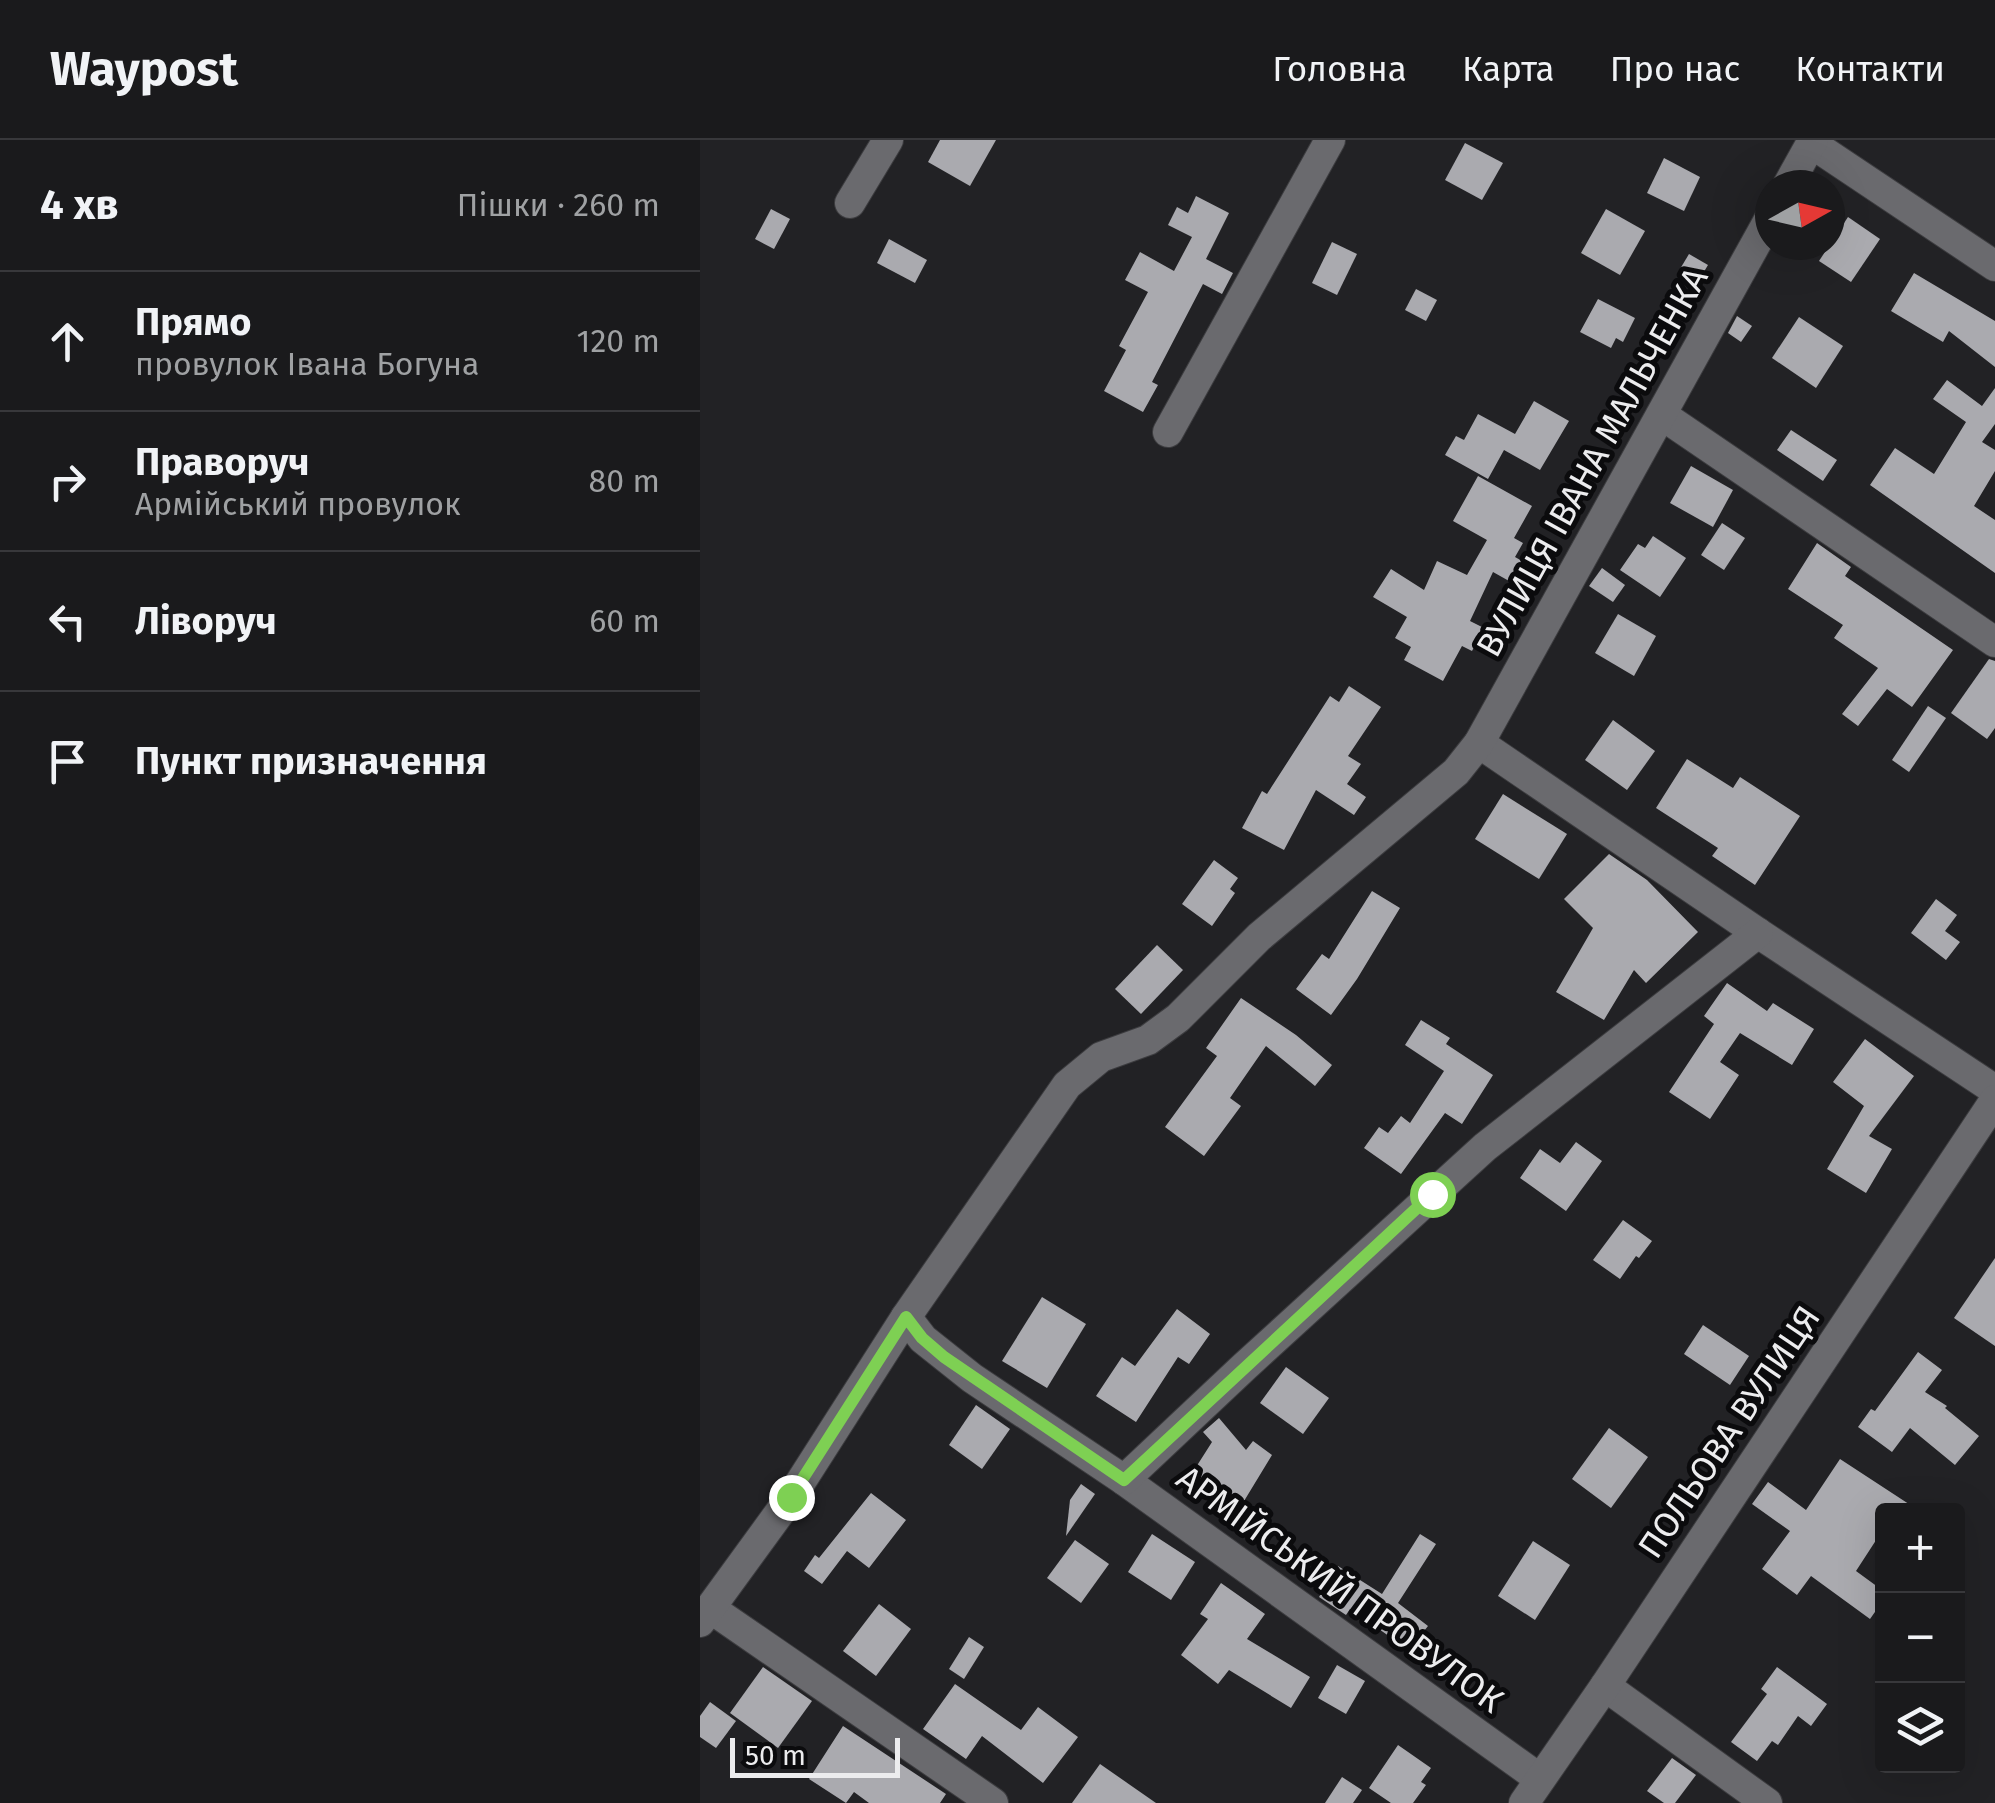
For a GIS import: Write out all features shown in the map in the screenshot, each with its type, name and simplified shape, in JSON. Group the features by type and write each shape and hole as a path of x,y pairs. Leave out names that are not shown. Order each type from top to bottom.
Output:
{"street":[{"path":"850,203 888,140"},
{"path":"1168,432 1330,140"},
{"path":"1796,170 1812,141 1995,266"},
{"name":"ВУЛИЦЯ ІВАНА МАЛЬЧЕНКА","path":"705,1615 791,1497 906,1317 1067,1084 1100,1058 1148,1040 1178,1018 1258,938 1456,772 1479,743 1755,245"},
{"path":"1662,415 1995,642"},
{"path":"1479,743 1995,1090"},
{"path":"1124,1480 1485,1147 1758,933"},
{"name":"ПОЛЬОВА ВУЛИЦЯ","path":"1532,1791 1995,1100"},
{"name":"АРМІЙСЬКИЙ ПРОВУЛОК","path":"906,1317 944,1357 1124,1480 1532,1791"},
{"path":"705,1615 992,1803"},
{"path":"1605,1686 1767,1803"}],"building":[{"path":"940,140 996,140 970,186 928,162"},
{"path":"1465,143 1503,163 1482,200 1445,180"},
{"path":"1664,158 1700,177 1684,211 1647,193"},
{"path":"1196,196 1229,213 1206,259 1233,273 1222,294 1203,284 1152,382 1158,385 1143,412 1104,391 1126,350 1119,346 1148,292 1125,280 1140,252 1174,271 1192,237 1168,225 1177,207 1188,213"},
{"path":"771,209 790,219 774,249 755,239"},
{"path":"1606,209 1645,231 1620,275 1581,253"},
{"path":"1848,217 1880,239 1851,282 1819,261 1845,260"},
{"path":"889,239 927,260 915,283 877,263"},
{"path":"1332,242 1357,254 1337,295 1312,283"},
{"path":"1689,254 1708,265 1699,280 1680,269"},
{"path":"1914,273 1995,321 1995,367 1949,331 1943,342 1891,311"},
{"path":"1416,289 1437,300 1426,321 1405,310"},
{"path":"1598,299 1635,318 1623,342 1616,338 1611,348 1580,332"},
{"path":"1737,316 1752,326 1741,342 1728,333"},
{"path":"1799,317 1843,346 1816,388 1772,358"},
{"path":"1947,380 1982,406 1995,388 1995,424 1982,442 1995,450 1995,471 1974,506 1995,520 1995,573 1870,485 1895,448 1934,474 1966,422 1933,399"},
{"path":"1534,401 1569,421 1540,470 1504,450 1488,479 1445,455 1456,436 1464,440 1478,414 1515,434"},
{"path":"1791,430 1837,460 1823,481 1777,450"},
{"path":"1691,466 1733,490 1713,527 1670,503"},
{"path":"1478,476 1532,506 1514,538 1523,543 1515,557 1529,565 1518,586 1493,572 1470,621 1484,628 1472,651 1462,646 1443,681 1404,660 1411,647 1395,638 1407,617 1373,597 1391,569 1424,590 1437,561 1467,575 1487,540 1453,521"},
{"path":"1722,523 1745,538 1724,570 1701,555"},
{"path":"1653,536 1686,558 1660,597 1620,570 1638,544 1645,548"},
{"path":"1817,543 1851,567 1845,576 1953,650 1912,707 1887,689 1858,726 1842,714 1878,668 1834,638 1843,625 1788,589"},
{"path":"1602,568 1625,585 1613,602 1589,586"},
{"path":"1618,614 1656,636 1634,676 1595,653"},
{"path":"1989,659 1995,661 1995,728 1987,739 1951,713"},
{"path":"1349,686 1381,707 1348,756 1361,764 1347,784 1366,797 1354,815 1316,790 1284,850 1242,828 1262,791 1267,794 1330,696 1339,702"},
{"path":"1928,706 1946,718 1909,772 1892,760"},
{"path":"1613,720 1655,751 1627,790 1585,760"},
{"path":"1687,759 1733,788 1740,777 1800,816 1755,885 1712,856 1718,848 1656,808"},
{"path":"1503,794 1567,834 1539,879 1475,839"},
{"path":"1609,854 1647,880 1698,932 1646,983 1634,970 1604,1020 1556,992 1593,928 1564,899"},
{"path":"1214,860 1238,878 1230,889 1235,893 1212,926 1182,904"},
{"path":"1372,891 1400,908 1331,1015 1296,989 1322,954 1329,959"},
{"path":"1936,899 1957,915 1945,931 1960,942 1946,960 1911,933"},
{"path":"1157,945 1183,970 1141,1014 1115,989"},
{"path":"1727,983 1767,1011 1773,1003 1814,1029 1792,1065 1740,1033 1720,1062 1739,1075 1710,1119 1669,1092 1714,1024 1704,1016"},
{"path":"1241,998 1332,1065 1315,1086 1266,1046 1230,1098 1241,1106 1204,1156 1165,1127 1217,1056 1206,1048"},
{"path":"1421,1020 1450,1038 1446,1044 1493,1075 1462,1124 1445,1113 1401,1174 1364,1148 1379,1127 1388,1133 1401,1116 1410,1123 1444,1071 1405,1045"},
{"path":"1865,1039 1914,1076 1869,1136 1892,1149 1866,1193 1827,1169 1864,1106 1833,1082"},
{"path":"1576,1142 1602,1161 1566,1211 1520,1178 1540,1149 1560,1163"},
{"path":"1623,1220 1652,1241 1620,1279 1593,1260"},
{"path":"1995,1258 1995,1346 1954,1318"},
{"path":"1042,1297 1086,1324 1047,1388 1002,1361"},
{"path":"1177,1309 1210,1334 1189,1364 1178,1357 1136,1422 1096,1396 1122,1357 1135,1366"},
{"path":"1703,1325 1749,1356 1730,1385 1684,1354"},
{"path":"1918,1352 1942,1370 1925,1392 1947,1406 1979,1436 1955,1465 1910,1428 1892,1452 1858,1427 1871,1409 1875,1411"},
{"path":"1286,1367 1329,1398 1303,1434 1260,1403"},
{"path":"976,1405 1010,1429 982,1469 949,1445"},
{"path":"1219,1418 1246,1450 1253,1441 1272,1455 1241,1506 1191,1475 1212,1442 1203,1432"},
{"path":"1609,1428 1648,1457 1611,1508 1572,1479"},
{"path":"1840,1459 1907,1503 1875,1503 1875,1542 1856,1571 1875,1585 1875,1612 1870,1619 1811,1576 1797,1595 1762,1569 1790,1531 1752,1504 1768,1482 1806,1510"},
{"path":"1081,1484 1095,1494 1066,1536 1070,1500"},
{"path":"871,1493 906,1520 869,1568 847,1551 822,1584 804,1571"},
{"path":"1152,1534 1195,1562 1171,1600 1128,1572"},
{"path":"1420,1534 1436,1544 1398,1603 1428,1626 1409,1650 1350,1609 1346,1615 1319,1597 1338,1566 1382,1594"},
{"path":"1075,1540 1109,1564 1081,1603 1047,1578"},
{"path":"1533,1541 1570,1565 1535,1620 1498,1596"},
{"path":"1221,1583 1265,1614 1247,1639 1310,1677 1291,1708 1229,1670 1218,1684 1181,1655 1208,1619 1200,1614"},
{"path":"879,1604 911,1629 876,1676 843,1651"},
{"path":"969,1637 984,1647 964,1679 949,1669"},
{"path":"1337,1665 1365,1681 1346,1714 1318,1698"},
{"path":"763,1667 812,1701 778,1748 730,1713"},
{"path":"1777,1667 1827,1704 1811,1726 1798,1716 1778,1745 1772,1741 1757,1761 1731,1742 1767,1694 1761,1689"},
{"path":"955,1684 1021,1730 1038,1707 1078,1737 1043,1783 982,1736 966,1759 923,1729"},
{"path":"710,1702 736,1721 716,1748 700,1737 700,1716"},
{"path":"843,1726 946,1794 940,1803 869,1803 854,1792 846,1803 809,1779"},
{"path":"1398,1745 1431,1768 1421,1782 1426,1785 1413,1803 1391,1803 1369,1788"},
{"path":"1672,1758 1696,1775 1675,1803 1664,1803 1647,1791"},
{"path":"1100,1764 1156,1803 1072,1803"},
{"path":"1342,1777 1362,1790 1353,1803 1325,1803"}],"route":[{"path":"791,1497 906,1317 922,1338 972,1378 1124,1480 1432,1194"}]}
